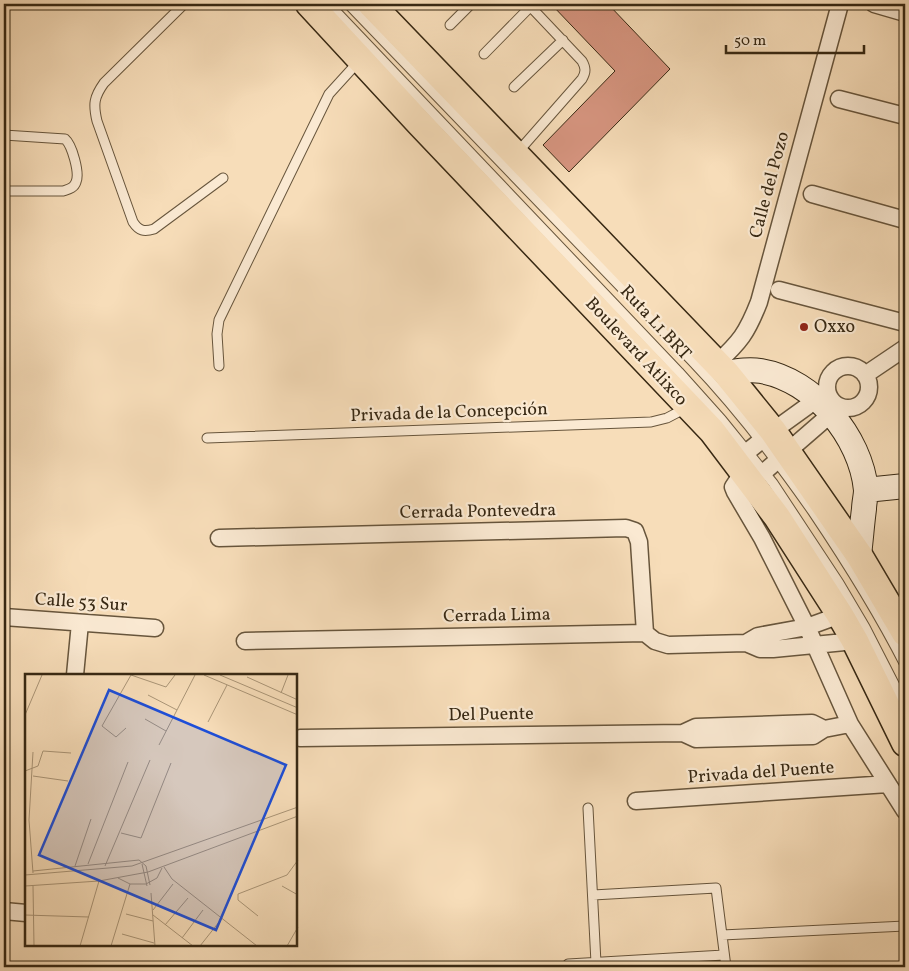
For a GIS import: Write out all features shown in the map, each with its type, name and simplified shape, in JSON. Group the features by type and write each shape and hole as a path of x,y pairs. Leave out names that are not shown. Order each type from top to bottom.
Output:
{"main road":[{"name":"Boulevard Atlixco","path":"308,4 712,431 765,454 859,554 905,633"},
{"name":"Boulevard Atlixco","path":"371,4 721,368 765,454 778,517 855,641 905,743"},
{"path":"721,368 761,371 787,380 829,403 860,463 866,490 859,554"},
{"path":"866,490 905,486"}],"street":[{"name":"Calle del Pozo","path":"721,368 749,328 758,302 840,4"},
{"path":"874,4 905,13"},
{"path":"840,99 905,116"},
{"path":"812,194 905,220"},
{"path":"780,290 905,323"},
{"path":"865,375 905,348"},
{"path":"829,403 829,378 833,372 846,366 860,370 865,375 868,388 864,400 853,407 829,403 765,454 733,487 762,538 807,627 850,724 905,811"},
{"path":"765,454 829,403"},
{"name":"Cerrada Pontevedra","path":"219,538 626,528 636,531 640,542 645,633"},
{"name":"Cerrada Lima","path":"746,643 758,636 771,632 807,627 840,615"},
{"name":"Calle 53 Sur","path":"4,617 156,628"},
{"path":"75,674 80,623"},
{"name":"Cerrada Lima","path":"245,641 645,633 655,641 668,645 746,643 760,649 855,641"},
{"name":"Del Puente","path":"300,738 683,733 696,739 716,739 813,736 824,729 850,724"},
{"name":"Privada del Puente","path":"636,801 888,784"},
{"path":"4,911 25,913"}],"lane":[{"path":"184,4 104,83 97,93 94,108 95,114 133,222 138,229 146,232 154,229 224,178"},
{"name":"Ruta L1 BRT","path":"329,4 672,364 722,420 765,454 773,483 839,582 905,704"},
{"name":"Ruta L1 BRT","path":"348,4 704,373 834,543 891,637 905,665"},
{"path":"450,25 471,4"},
{"path":"484,54 529,5 586,67 582,79 517,154"},
{"path":"514,87 563,40"},
{"path":"219,366 217,334 219,320 329,94 360,59"},
{"path":"4,135 64,139 72,149 77,175 76,182 71,189 63,191 4,191"},
{"name":"Privada de la Concepción","path":"207,438 651,422 667,418 688,407"},
{"path":"588,808 596,963"},
{"path":"593,895 716,888 726,967"},
{"path":"722,935 905,926"},
{"path":"568,964 724,955"}],"building":[{"path":"551,4 608,4 670,69 569,172 543,145 615,71"}],"place":[{"name":"Oxxo","path":"804,327"}]}
